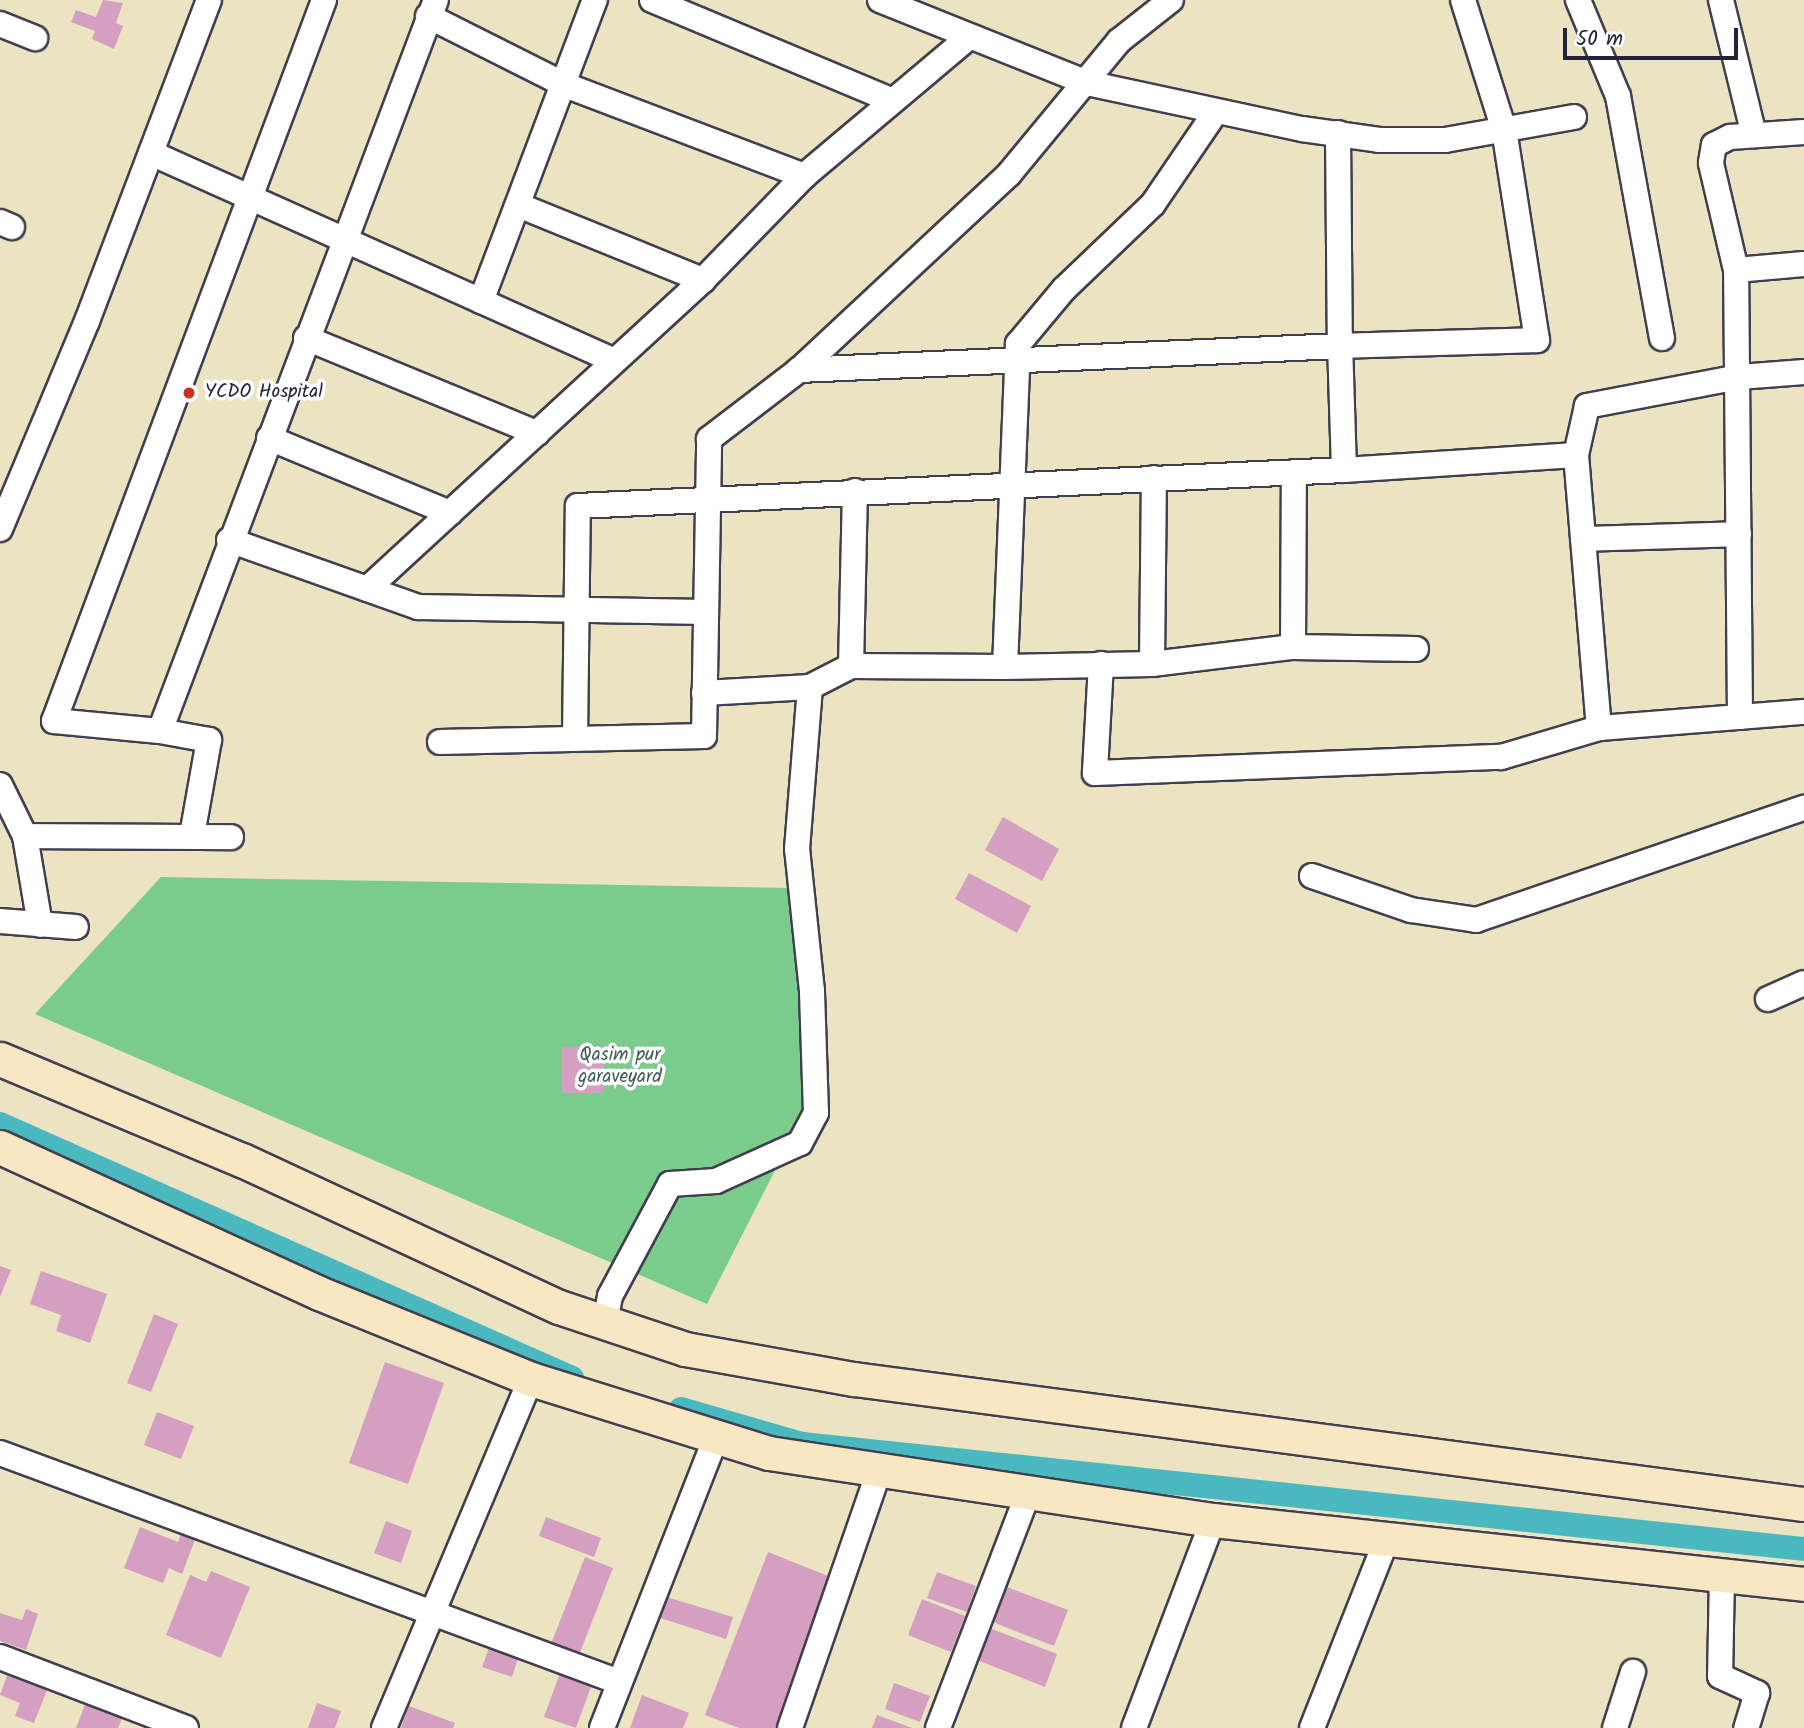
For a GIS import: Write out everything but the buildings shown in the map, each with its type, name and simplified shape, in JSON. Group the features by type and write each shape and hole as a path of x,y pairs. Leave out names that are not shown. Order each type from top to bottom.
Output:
{"street":[{"path":"0,529 151,153 209,0"},
{"path":"192,835 209,740 160,731 54,720 324,0"},
{"path":"481,301 595,0"},
{"path":"652,0 891,100"},
{"path":"880,0 1087,83 1215,113 1379,141 1445,140 1574,117"},
{"path":"440,742 704,736 709,439 799,370 1009,174 1087,83 1119,41 1171,0"},
{"path":"799,370 1537,340 1504,130 1463,0"},
{"path":"1578,0 1618,96 1662,338"},
{"path":"1721,0 1754,135"},
{"path":"160,731 229,540 432,8 565,85 804,176"},
{"path":"0,24 35,38"},
{"path":"367,589 704,280 804,176 969,37"},
{"path":"1005,667 1018,344 1064,289 1153,204 1215,113"},
{"path":"1740,716 1736,270 1712,163 1714,145 1730,137 1804,132"},
{"path":"1338,133 1344,470"},
{"path":"151,153 615,361"},
{"path":"518,205 704,280"},
{"path":"1736,270 1804,264"},
{"path":"306,338 537,433"},
{"path":"1599,728 1576,455 1587,406 1739,377 1804,372"},
{"path":"269,438 450,513"},
{"path":"575,739 578,506 1012,483 1344,470 1576,455"},
{"path":"1293,647 1294,472"},
{"path":"1152,664 1154,478"},
{"path":"851,666 855,491"},
{"path":"1583,539 1739,534"},
{"path":"229,540 418,607 706,612"},
{"path":"704,693 810,687 851,666 1152,664 1293,647 1416,649"},
{"path":"1101,664 1095,773 1501,757 1599,728 1804,712"},
{"path":"605,1322 610,1296 670,1184 716,1181 800,1143 816,1113 812,991 797,849 810,687"},
{"path":"0,785 24,836 40,925"},
{"path":"1312,876 1411,910 1476,920 1804,808"},
{"path":"24,836 192,835 231,838"},
{"path":"0,921 76,927"},
{"path":"1768,999 1804,983"},
{"path":"0,1059 242,1160 559,1307 685,1349 854,1379 1802,1497"},
{"path":"0,1147 319,1293 531,1379 769,1453 1213,1520 1804,1584"},
{"path":"384,1728 531,1379"},
{"path":"602,1728 716,1437"},
{"path":"0,1453 619,1682"},
{"path":"790,1728 880,1471"},
{"path":"938,1728 1028,1493"},
{"path":"1134,1728 1213,1520"},
{"path":"1312,1728 1387,1539"},
{"path":"1722,1575 1720,1676 1757,1693 1746,1728"},
{"path":"0,1657 174,1726"},
{"path":"1615,1728 1633,1672"}],"green space":[{"name":"Qasim pur garaveyard","path":"161,877 789,888 817,1088 707,1304 35,1014"}],"waterway":[{"path":"0,1124 572,1378"},
{"path":"681,1409 802,1444 1804,1549"}],"place":[{"name":"YCDO Hospital","path":"189,393"}]}
